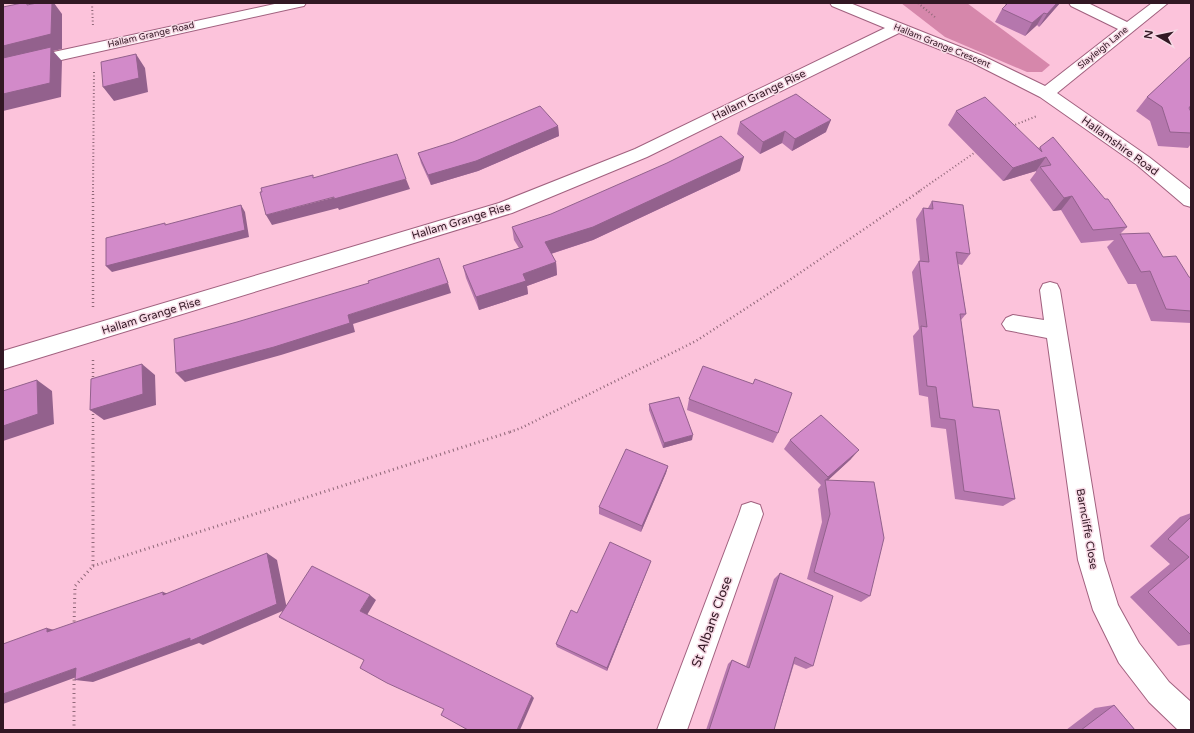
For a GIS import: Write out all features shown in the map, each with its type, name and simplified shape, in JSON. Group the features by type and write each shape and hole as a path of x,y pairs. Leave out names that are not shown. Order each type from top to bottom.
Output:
{"street":[{"name":"Hallam Grange Road","path":"3,68 299,3"},
{"name":"Hallam Grange Crescent","path":"837,3 977,59 1046,93"},
{"path":"1076,3 1128,28"},
{"name":"Slayleigh Lane","path":"1046,93 1161,3"},
{"name":"Hallam Grange Rise","path":"3,360 505,208 641,153 897,28"},
{"name":"Hallamshire Road","path":"1046,93 1143,161 1191,200"},
{"name":"Barncliffe Close","path":"1050,290 1091,560 1106,610 1129,653 1159,692 1191,722"},
{"path":"1012,324 1056,331"},
{"name":"St Albans Close","path":"672,730 752,514"}],"path":[{"path":"92,3 94,48 93,388"},
{"path":"1010,127 1016,123 1066,107"},
{"path":"74,631 75,586 93,566 521,428 696,341 791,279 979,149"},
{"path":"93,403 93,566"},
{"path":"74,669 74,730"}],"shaded area":[{"path":"901,3 967,3 1050,65 1042,72 1027,72 945,37"}],"building":[{"path":"27,3 27,5 52,3 51,34 3,46 3,7"},
{"path":"1008,3 1057,3 1047,14 1044,13 1032,23 1002,9"},
{"path":"51,47 50,83 3,94 3,58"},
{"path":"136,54 139,78 103,87 101,62"},
{"path":"1191,56 1191,105 1189,108 1191,112 1191,133 1170,132 1162,107 1147,97"},
{"path":"796,94 831,120 795,139 785,131 763,142 740,122"},
{"path":"985,97 1042,152 1040,147 1053,137 1105,199 1108,199 1127,227 1093,230 1072,196 1064,198 1040,167 1051,165 1046,157 1013,168 956,111"},
{"path":"540,106 558,126 476,161 428,175 418,153 453,142"},
{"path":"721,136 744,157 593,227 545,242 556,262 523,274 526,281 476,297 463,266 523,247 512,227 551,214 667,163"},
{"path":"397,154 406,179 334,199 334,197 266,215 260,192 262,192 261,188 313,175 313,178"},
{"path":"932,201 963,205 970,254 956,252 966,314 960,314 973,407 999,410 1015,499 964,491 955,420 940,418 936,387 927,386 921,326 927,327 919,261 929,262 923,208 933,209"},
{"path":"241,205 245,230 106,266 106,238 165,223 165,225"},
{"path":"1149,233 1163,257 1176,256 1191,278 1191,311 1166,309 1150,271 1141,272 1120,234"},
{"path":"439,258 448,283 348,315 350,323 274,347 176,373 174,339 369,283 368,281"},
{"path":"142,364 143,394 90,410 91,379"},
{"path":"703,366 753,384 755,379 792,393 778,433 689,399"},
{"path":"37,380 38,414 3,426 3,391"},
{"path":"679,397 693,435 664,443 649,404"},
{"path":"821,415 859,450 828,477 790,440"},
{"path":"626,449 668,466 642,526 599,507"},
{"path":"825,480 874,482 884,538 870,596 814,572 830,514"},
{"path":"1191,517 1191,635 1148,592 1189,557 1168,539"},
{"path":"610,542 651,561 607,668 556,644 571,610 577,613"},
{"path":"267,553 277,604 190,641 190,638 75,680 76,668 3,694 3,644 47,628 47,632 163,592 163,595"},
{"path":"312,566 370,595 360,611 532,696 517,730 468,730 441,715 444,709 387,683 360,668 364,660 279,617"},
{"path":"780,573 833,596 813,666 795,657 774,730 709,730 732,660 749,668"},
{"path":"1114,705 1135,730 1081,730"}]}
